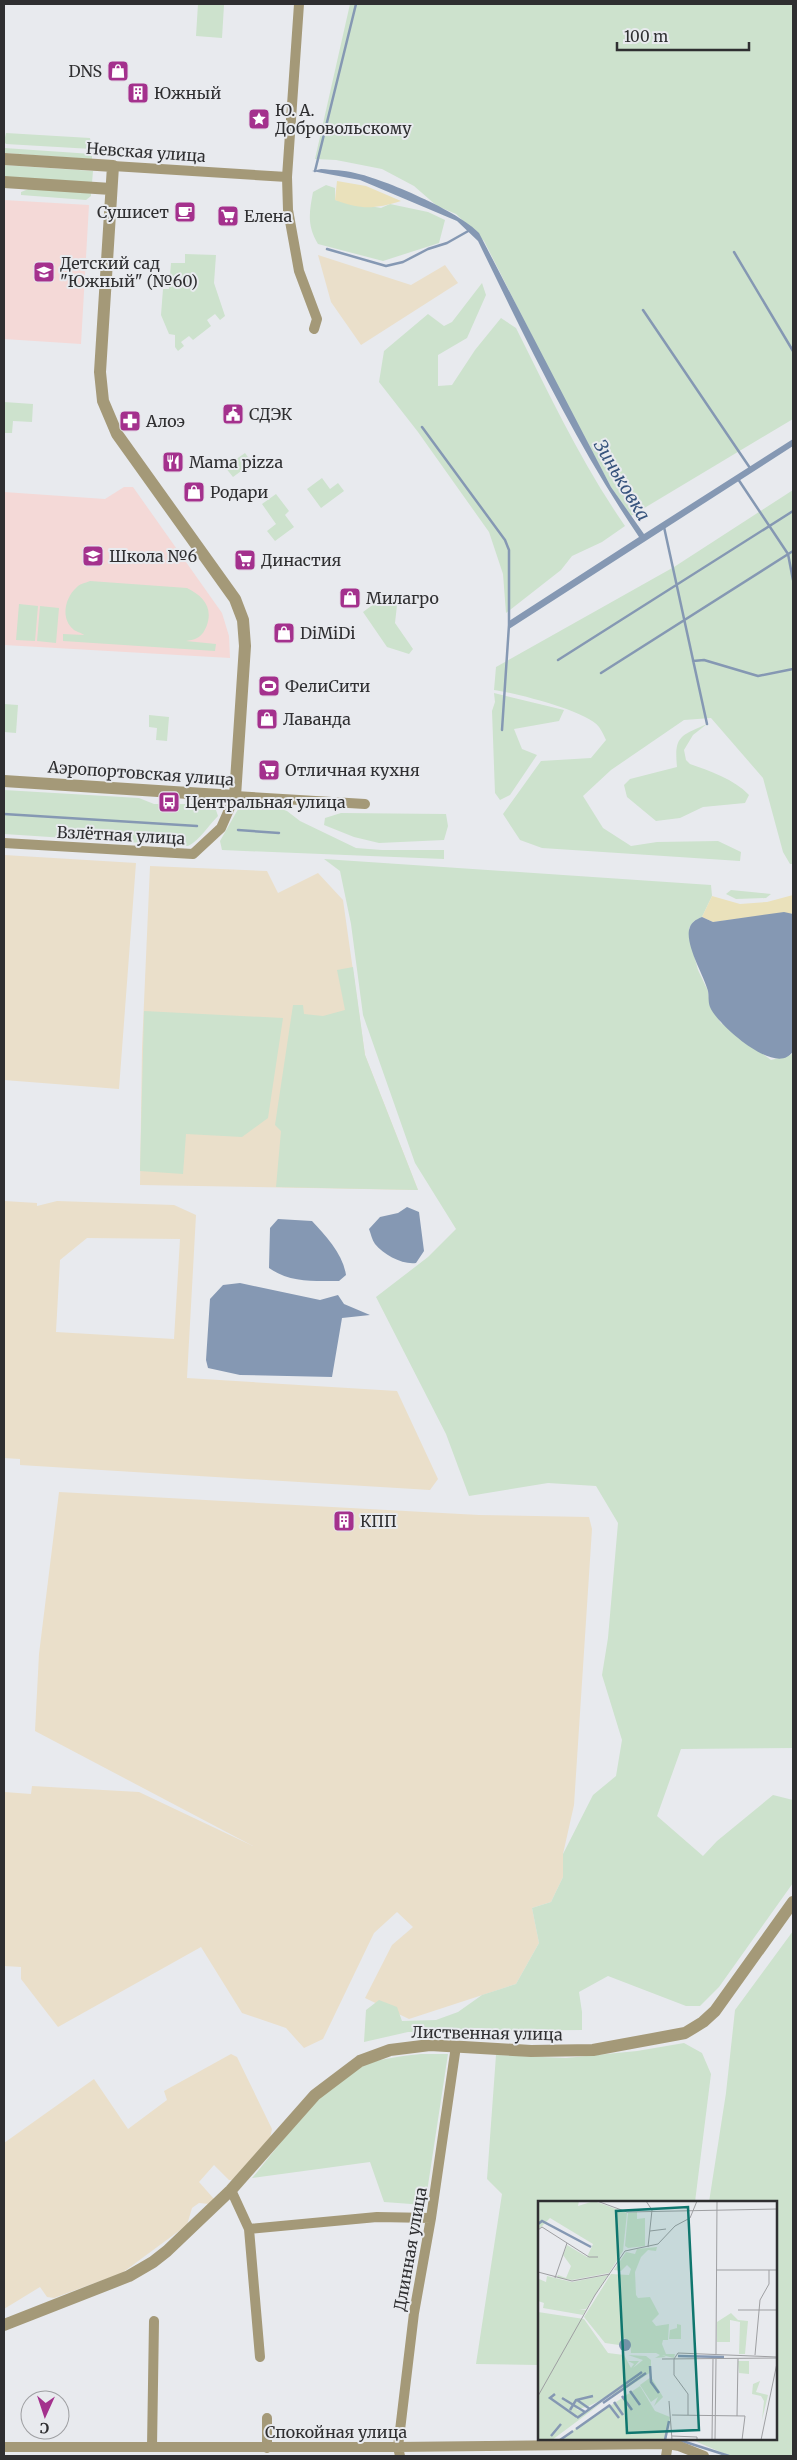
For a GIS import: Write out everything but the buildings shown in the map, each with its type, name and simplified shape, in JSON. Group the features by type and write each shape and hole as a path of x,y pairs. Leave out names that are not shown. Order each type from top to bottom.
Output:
{"street":[{"path":"299,4 287,177 289,226 299,271 316,319 314,330"},
{"name":"Невская улица","path":"4,159 287,177"},
{"path":"113,166 100,372 103,401 117,434 235,599 242,620 246,646 235,796"},
{"path":"4,182 111,188"},
{"name":"Аэропортовская улица","path":"4,781 365,804"},
{"name":"Взлётная улица","path":"4,843 193,854 221,828 235,796"},
{"name":"Лиственная улица","path":"4,2326 141,2270 167,2251 231,2190 314,2094 360,2061 390,2050 430,2045 563,2052 593,2050 685,2033 703,2022 721,2003 793,1902"},
{"name":"Длинная улица","path":"399,2452 414,2313 431,2218 456,2046"},
{"path":"231,2190 249,2229 260,2357"},
{"path":"249,2229 377,2217 431,2218"},
{"path":"152,2447 154,2321"},
{"path":"267,2418 268,2448"},
{"path":"666,2456 668,2444"},
{"name":"Спокойная улица","path":"11,2450 108,2452 152,2447 219,2452 268,2448 399,2452 668,2444 679,2446 704,2456"}],"shaded area":[{"name":"Детский сад \"Южный\" (№60)","path":"4,200 89,205 81,344 4,339"},
{"path":"318,255 411,285 445,265 458,283 361,345 331,302"},
{"name":"Школа №6","path":"124,487 133,487 222,613 229,636 230,658 4,645 4,492 105,499"},
{"path":"4,855 136,863 119,1089 4,1080"},
{"path":"150,866 267,871 278,893 318,873 343,900 365,1055 418,1190 140,1185 142,1048"},
{"path":"4,1201 37,1203 37,1206 57,1201 174,1205 196,1215 187,1378 397,1391 438,1479 430,1490 20,1465 20,1459 4,1458","holes":["87,1238 180,1239 174,1339 56,1332 60,1260"]},
{"path":"59,1492 479,1515 589,1517 592,1529 574,1805 563,1854 563,1877 551,1902 532,1908 539,1943 516,1984 409,2019 365,1998 392,1945 413,1927 397,1912 374,1933 323,2039 304,2048 286,2028 242,2013 201,1947 58,2027 21,1979 21,1967 4,1966 4,1792 31,1794 32,1786 139,1792 253,1846 35,1731 39,1654"},
{"path":"231,2054 237,2057 272,2129 270,2138 232,2180 229,2180 214,2165 199,2182 214,2199 209,2204 199,2203 192,2208 187,2225 122,2273 54,2298 47,2297 40,2287 4,2309 4,2143 94,2079 128,2129 167,2100 164,2091"}],"green space":[{"path":"198,4 224,5 222,38 196,36"},
{"path":"350,4 793,4 793,419 631,516 611,487 484,241 456,214 437,206 414,186 382,169 336,160 315,159"},
{"path":"6,133 90,138 92,149 6,144 4,142"},
{"path":"4,148 92,154 92,159 4,153"},
{"path":"4,165 93,171 92,183 4,177"},
{"path":"326,185 335,188 335,200 381,208 390,204 428,212 445,220 439,243 383,261 318,244 312,231 310,219 313,192"},
{"path":"31,188 91,192 91,196 86,200 21,195 21,192"},
{"path":"185,254 216,255 214,283 225,316 220,320 215,314 207,320 211,326 193,340 189,336 181,342 184,346 178,351 175,347 175,335 169,334 161,315 163,289 169,289 171,263 185,263"},
{"path":"482,283 486,295 467,338 438,355 438,386 452,385 475,350 501,318 516,328 581,454 625,526 602,542 572,556 561,570 506,613 503,574 489,532 418,432 379,382 384,351 428,314 444,326 452,322"},
{"path":"4,402 33,404 32,422 13,421 12,433 4,433"},
{"path":"245,453 252,463 233,477 225,467"},
{"path":"322,478 330,489 338,483 344,491 321,508 307,489"},
{"path":"793,490 793,864 790,864 783,852 763,778 711,718 684,720 611,770 583,796 603,828 631,846 657,842 718,841 741,852 740,861 542,848 520,840 503,814 541,761 591,758 606,740 599,727 580,715 533,699 494,690 496,667 674,567"},
{"path":"276,494 289,511 285,515 294,527 275,541 267,531 276,524 262,504"},
{"path":"90,581 187,588 193,591 202,598 208,607 209,619 200,636 186,641 216,644 215,651 63,641 63,634 84,635 74,630 70,625 67,620 66,609 72,592 79,585"},
{"path":"386,595 398,596 395,623 413,649 409,654 387,647 363,612"},
{"path":"19,604 38,606 35,641 16,640"},
{"path":"40,606 59,608 56,643 37,641"},
{"path":"494,693 564,710 559,721 514,729 522,749 537,755 510,795 500,800 495,793 492,711 495,702"},
{"path":"4,704 18,705 16,733 4,732"},
{"path":"149,715 169,717 167,741 156,740 157,728 149,727"},
{"path":"707,724 693,735 684,750 686,760 690,764 721,776 743,789 749,795 745,803 703,807 680,818 656,821 627,797 624,785 630,779 677,767 677,749 681,738"},
{"path":"4,790 139,798 154,804 214,804 218,816 200,837 188,846 4,834"},
{"path":"257,801 287,811 300,821 356,848 444,850 444,859 222,850 220,841 241,804"},
{"path":"341,813 446,814 448,826 444,840 379,843 354,837 324,825 325,818"},
{"path":"324,859 711,885 712,896 702,917 694,921 689,928 689,936 698,970 708,991 710,1006 721,1023 771,1060 791,1055 793,1051 793,1748 681,1749 657,1816 703,1856 717,1841 773,1795 793,1800 793,1883 719,1987 700,2006 686,2006 608,1976 579,1992 582,2030 408,2032 364,2042 366,2010 379,2000 397,2007 402,2021 436,2020 458,2012 482,1995 516,1984 539,1943 532,1908 551,1902 563,1877 563,1854 593,1795 616,1776 622,1740 602,1675 608,1638 618,1523 596,1486 548,1483 469,1496 446,1434 376,1297 428,1257 456,1229 415,1163 363,1015 351,924 340,871"},
{"path":"731,890 771,894 766,898 736,899 726,894"},
{"path":"353,967 365,1055 418,1190 276,1187 281,1131 275,1125 293,1005 303,1005 304,1014 323,1016 345,1010 337,970"},
{"path":"144,1011 283,1018 268,1118 242,1137 186,1134 183,1174 140,1171"},
{"path":"793,1931 793,2456 730,2456 692,2440 777,2440 777,2201 709,2201 726,2093 735,2010"},
{"path":"684,2043 702,2053 711,2074 695,2201 538,2201 538,2365 476,2364 502,2194 487,2179 496,2055 566,2058 637,2051"},
{"path":"421,2054 448,2054 425,2205 384,2202 370,2162 252,2178 303,2116 348,2074 378,2061"}],"sand":[{"path":"337,181 366,186 401,201 375,207 353,206 335,200"},
{"path":"793,895 793,914 784,913 713,922 702,917 712,896 740,904 767,902"}],"water":[{"path":"321,169 368,176 402,189 439,206 479,233 611,487 644,534 793,439 793,446 509,629 509,621 639,537 573,429 478,241 457,221 360,180 312,171"},
{"path":"784,912 793,914 793,1051 786,1057 778,1059 756,1051 745,1044 713,1013 709,1005 706,985 690,945 689,930 694,922 702,917 713,922"},
{"path":"407,1207 419,1212 424,1251 416,1263 400,1261 383,1252 374,1242 369,1229 380,1217 398,1213"},
{"path":"278,1219 312,1221 338,1253 346,1275 339,1281 303,1280 285,1276 269,1268 270,1228"},
{"path":"240,1283 320,1300 338,1295 344,1304 370,1315 342,1318 332,1377 240,1375 208,1368 206,1360 210,1299 223,1285"}],"waterway":[{"path":"315,171 356,4"},
{"path":"327,249 386,266 403,262 428,249 447,243 470,230"},
{"path":"734,252 793,351"},
{"path":"643,310 750,468"},
{"path":"422,427 505,540 509,550 509,625 502,730"},
{"path":"738,479 788,554 793,580"},
{"path":"558,660 793,511"},
{"path":"664,527 707,724"},
{"path":"601,673 793,551"},
{"path":"693,661 704,660 758,676 793,669"},
{"path":"4,814 197,826"},
{"path":"238,830 279,833"},
{"path":"679,2440 729,2456"}],"place":[{"name":"DNS","path":"118,71"},
{"name":"Южный","path":"138,93"},
{"name":"Ю. А. Добровольскому","path":"259,119"},
{"name":"Сушисет","path":"185,212"},
{"name":"Елена","path":"228,216"},
{"name":"Детский сад \"Южный\" (№60)","path":"44,272"},
{"name":"СДЭК","path":"233,414"},
{"name":"Алоэ","path":"130,421"},
{"name":"Mama pizza","path":"173,462"},
{"name":"Родари","path":"194,492"},
{"name":"Школа №6","path":"93,556"},
{"name":"Династия","path":"245,560"},
{"name":"Милагро","path":"350,598"},
{"name":"DiMiDi","path":"284,633"},
{"name":"ФелиСити","path":"269,686"},
{"name":"Лаванда","path":"267,719"},
{"name":"Отличная кухня","path":"269,770"},
{"name":"Центральная улица","path":"169,802"},
{"name":"КПП","path":"344,1521"}],"water label":[{"name":"Зиньковка","path":"622,480"}]}
